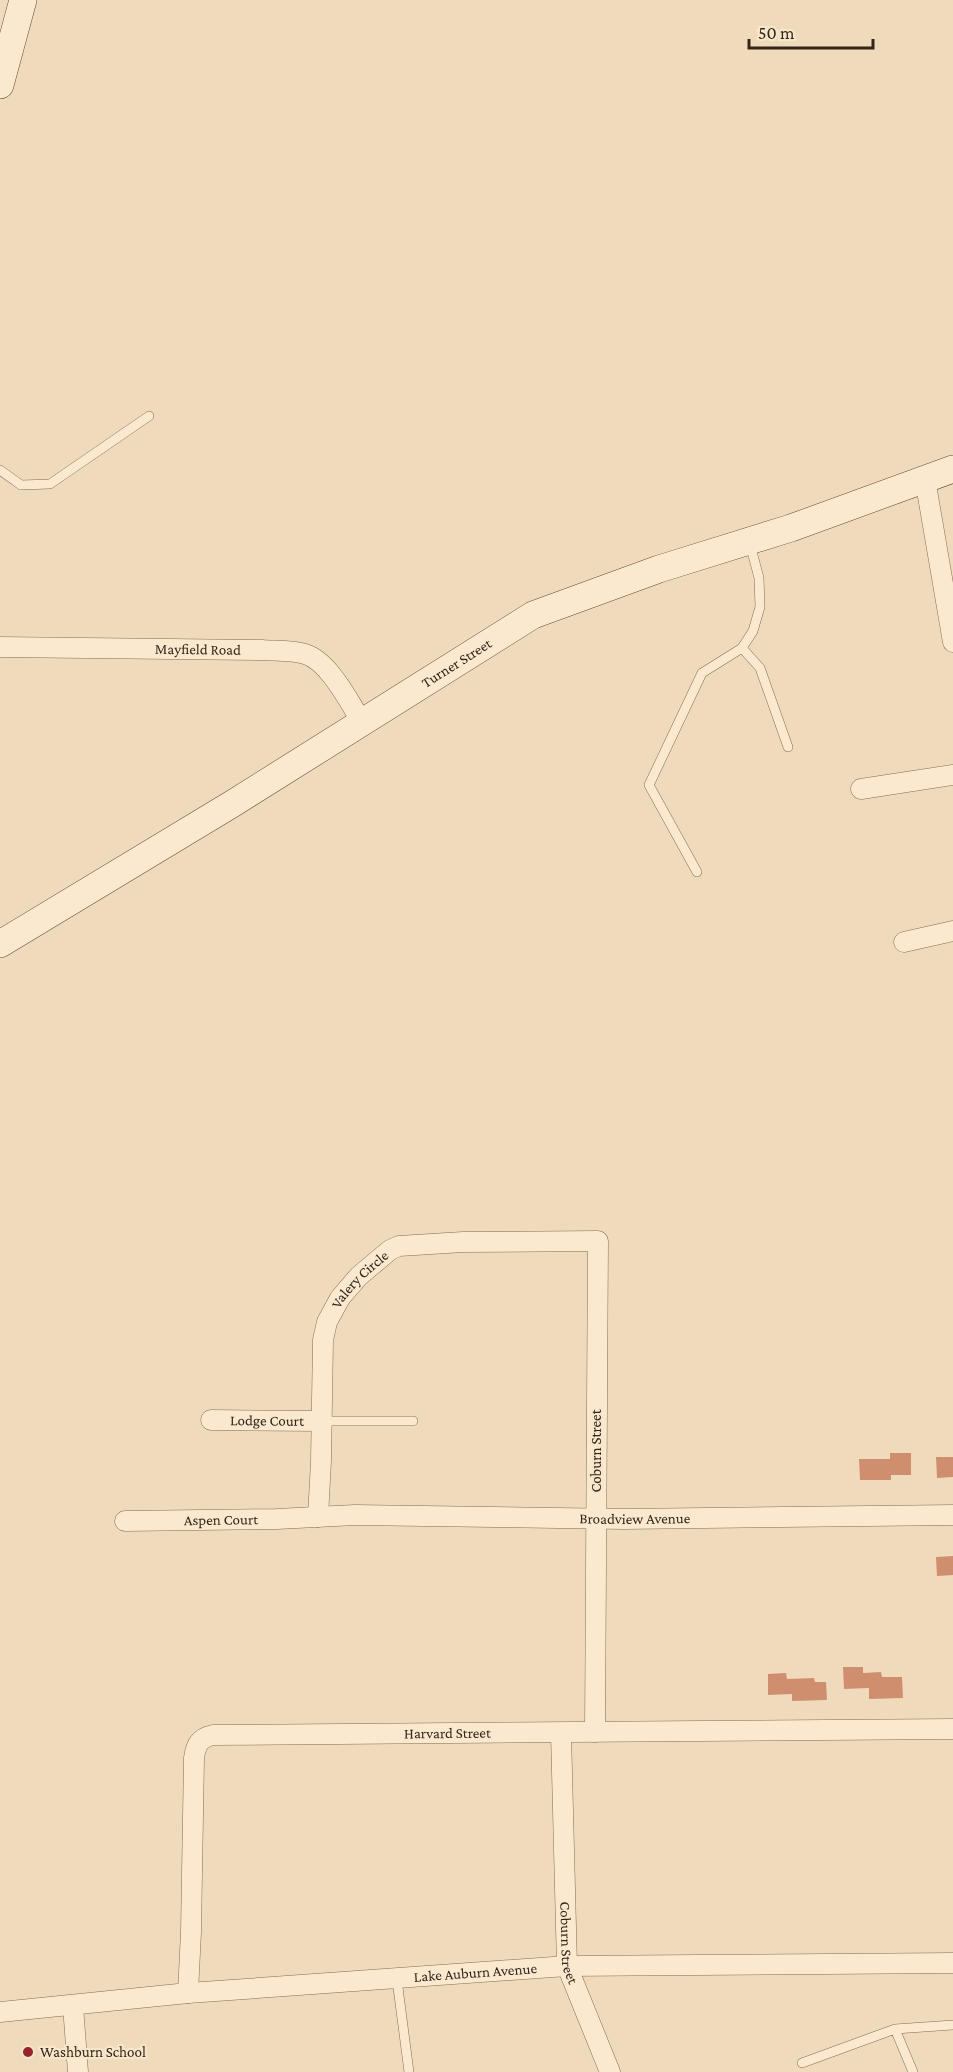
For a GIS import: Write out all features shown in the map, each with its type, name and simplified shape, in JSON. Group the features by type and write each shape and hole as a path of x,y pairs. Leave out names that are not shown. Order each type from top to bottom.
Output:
{"main road":[{"path":"0,85 23,0"},
{"name":"Turner Street","path":"0,944 232,804 533,615 659,569 750,542 953,469"}],"street":[{"path":"925,479 953,642"},
{"name":"Mayfield Road","path":"0,647 262,650 304,654 324,666 336,680 362,722"},
{"path":"861,789 953,775"},
{"path":"904,942 953,931"},
{"name":"Valery Circle","path":"318,1517 323,1340 327,1322 340,1298 359,1276 390,1250 406,1245 463,1242 598,1242"},
{"name":"Coburn Street","path":"595,1732 598,1242"},
{"name":"Lodge Court","path":"211,1420 321,1422"},
{"name":"Broadview Avenue","path":"318,1517 367,1515 596,1518 953,1515"},
{"name":"Aspen Court","path":"125,1521 318,1517"},
{"name":"Harvard Street","path":"188,1994 194,1758 198,1742 205,1737 213,1735 953,1729"},
{"name":"Coburn Street","path":"561,1733 567,1966 610,2072"},
{"name":"Lake Auburn Avenue","path":"0,2012 188,1994 567,1966 953,1963"},
{"path":"73,2006 78,2072"}],"lane":[{"path":"0,470 21,485 50,484 149,416"},
{"path":"696,872 649,785 702,673 742,648 753,631 760,607 759,578 750,542"},
{"path":"742,648 760,668 788,747"},
{"path":"321,1422 413,1421"},
{"path":"397,1980 409,2072"},
{"path":"802,2063 895,2029 953,2025"},
{"path":"895,2029 913,2072"}],"building":[{"path":"890,1453 911,1453 911,1475 891,1475 891,1480 860,1480 859,1459 890,1459"},
{"path":"936,1457 953,1457 953,1477 937,1478"},
{"path":"953,1556 953,1575 937,1576 936,1557"},
{"path":"843,1667 863,1667 863,1673 881,1672 882,1677 902,1677 903,1698 869,1699 869,1688 844,1689"},
{"path":"786,1673 787,1679 814,1678 815,1682 826,1682 827,1700 792,1701 792,1694 768,1695 768,1674"}],"place":[{"name":"Washburn School","path":"28,2052"}]}
